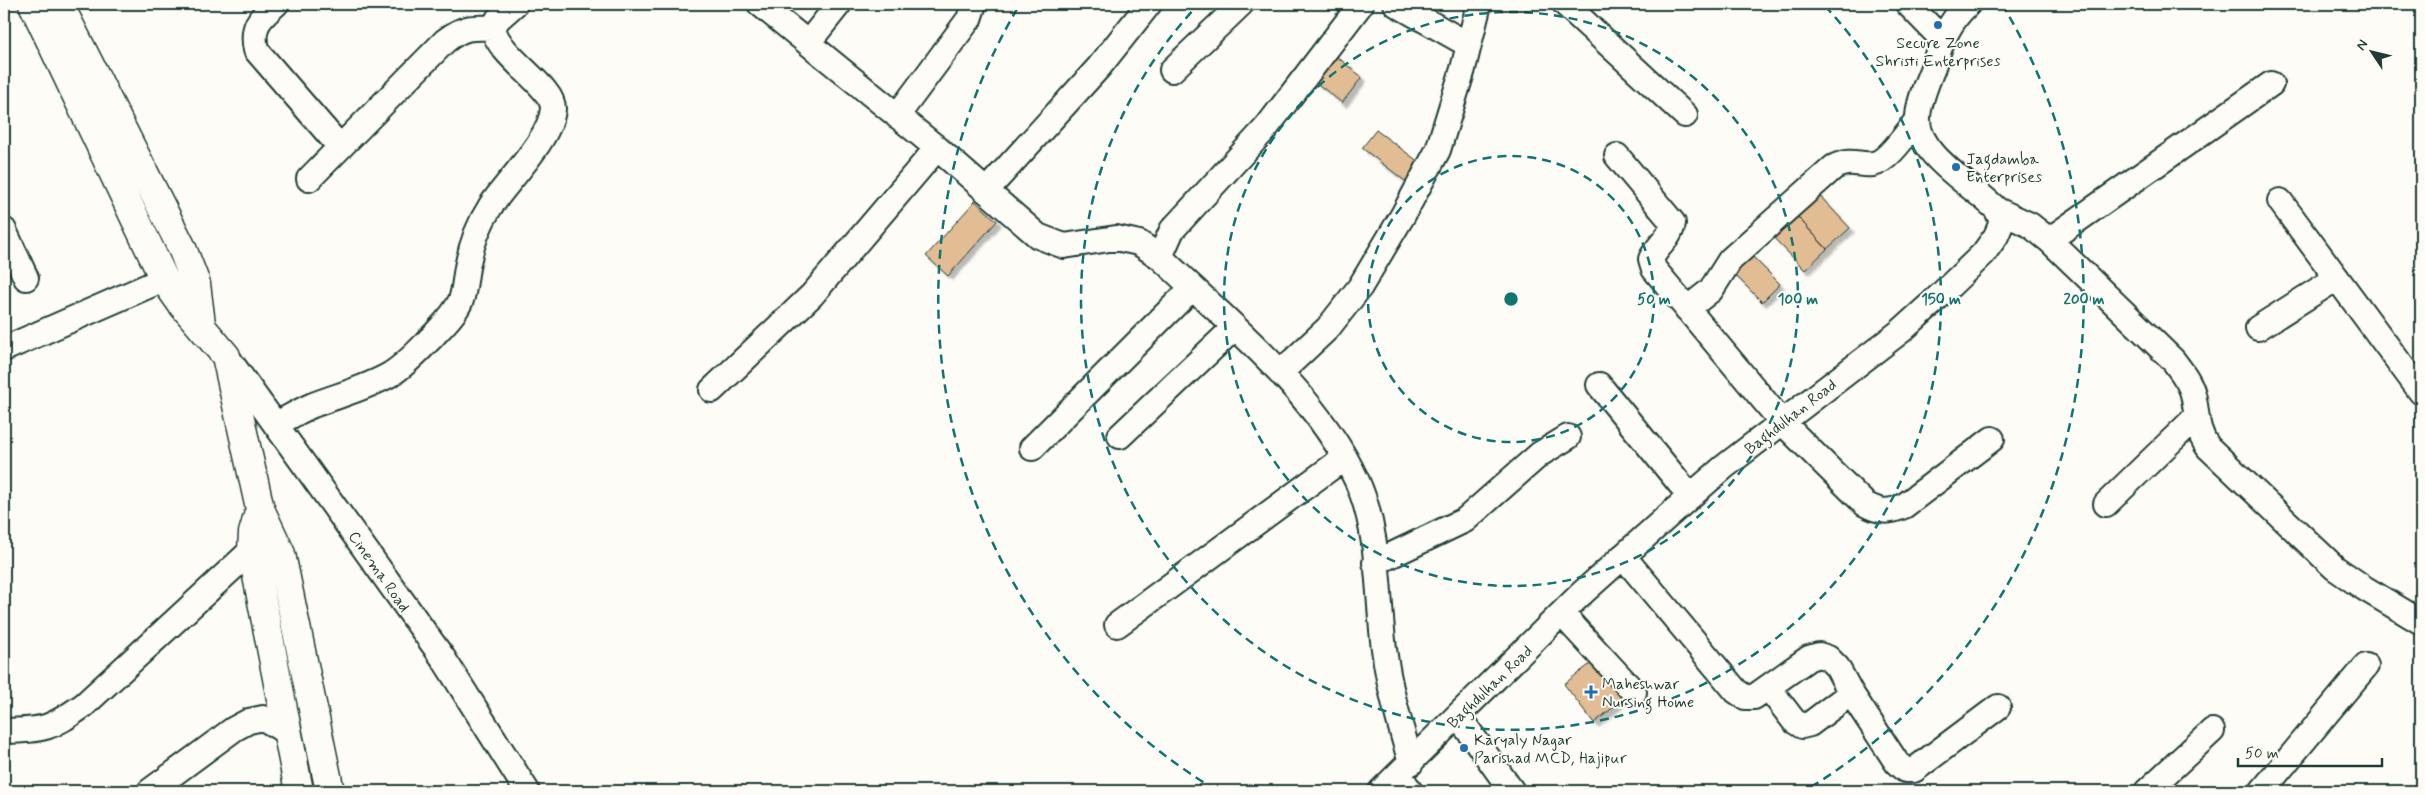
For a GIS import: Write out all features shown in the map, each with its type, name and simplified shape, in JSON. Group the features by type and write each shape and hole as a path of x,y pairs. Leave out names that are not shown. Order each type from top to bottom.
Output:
{"main road":[{"path":"33,4 164,279 181,303 201,324 226,356 260,509 281,554 330,791"},
{"path":"59,4 182,248 196,284 201,324"},
{"path":"260,509 252,533 252,550 300,791"}],"street":[{"path":"276,4 257,24 253,35 256,50 340,147"},
{"path":"276,424 310,406 363,387 390,374 407,362 454,312 461,300 478,227 490,206 538,143 550,119 553,107 546,94 503,50 495,38 493,28 498,19 515,4"},
{"path":"760,4 937,148 1038,236 1064,246 1116,238 1139,244 1160,258 1280,373 1322,422 1357,481 1367,512 1373,538 1384,651 1407,776"},
{"path":"808,43 839,4"},
{"path":"897,116 969,19 974,4"},
{"path":"986,191 1099,67 1149,4"},
{"path":"1172,70 1241,4"},
{"path":"1160,258 1172,230 1266,128 1361,4"},
{"path":"1396,4 1469,45"},
{"path":"1280,373 1328,328 1360,287 1403,215 1438,150 1479,4"},
{"path":"1565,4 1686,115"},
{"path":"1908,4 1942,39"},
{"path":"1968,4 1952,22 1942,39 1920,102 1918,119 1920,136 1930,151 1998,210 2030,225 2049,240 2173,360 2186,376 2193,394 2195,418 2200,435 2208,447 2335,568 2364,588 2421,622"},
{"path":"309,179 444,41 459,30 471,27 493,28"},
{"path":"2049,240 2271,84"},
{"path":"1687,309 1710,290 1730,260 1834,166 1845,162 1871,164 1878,162 1918,119"},
{"path":"712,390 812,294 937,148"},
{"path":"1617,156 1673,223 1672,232 1655,251 1651,260 1654,269 1782,422 1865,504 1877,511 1890,512 1904,506 1992,439"},
{"path":"2280,201 2421,392"},
{"name":"Baghdulhan Road","path":"1380,791 1407,776 1458,716 1623,556 1690,496 1782,422 1901,331 1983,254 1996,236 2002,222 1998,210"},
{"path":"4,230 26,278"},
{"path":"2258,328 2337,278"},
{"path":"4,349 164,279"},
{"path":"1032,448 1192,288"},
{"path":"1120,436 1234,328"},
{"name":"Cinema Road","path":"226,356 443,658 526,791"},
{"path":"1599,385 1690,496"},
{"path":"2106,504 2195,418"},
{"path":"1375,563 1465,520 1540,454 1568,437"},
{"path":"1117,625 1344,458"},
{"path":"4,731 47,728 60,722 84,705 252,550"},
{"path":"1623,556 1736,691 1745,697 1754,698 1810,658 1820,655 1828,658 1837,667 1851,694 1897,763 1904,770 1914,770 1998,707"},
{"path":"1562,614 1634,692"},
{"path":"2262,791 2366,666"},
{"path":"1768,687 1794,721 1802,726 1810,724 1851,694"},
{"path":"1458,716 1512,791"},
{"path":"150,791 234,729 250,721 264,718 288,732"},
{"path":"2147,791 2212,731"}],"building":[{"path":"1330,51 1362,77 1342,103 1309,77"},
{"path":"1376,130 1419,162 1405,181 1362,148"},
{"path":"1817,193 1850,228 1827,249 1795,214"},
{"path":"975,201 997,221 948,276 926,256"},
{"path":"1795,214 1827,249 1805,270 1771,235"},
{"path":"1746,250 1780,284 1762,302 1728,268"},
{"path":"1597,659 1626,697 1594,723 1564,684"}],"place":[{"name":"Secure Zone Shristi Enterprises","path":"1938,25"},
{"name":"Jagdamba Enterprises","path":"1956,167"},
{"name":"Maheshwar Nursing Home","path":"1591,692"},
{"name":"Karyaly Nagar Parishad MCD, Hajipur","path":"1464,748"}]}
